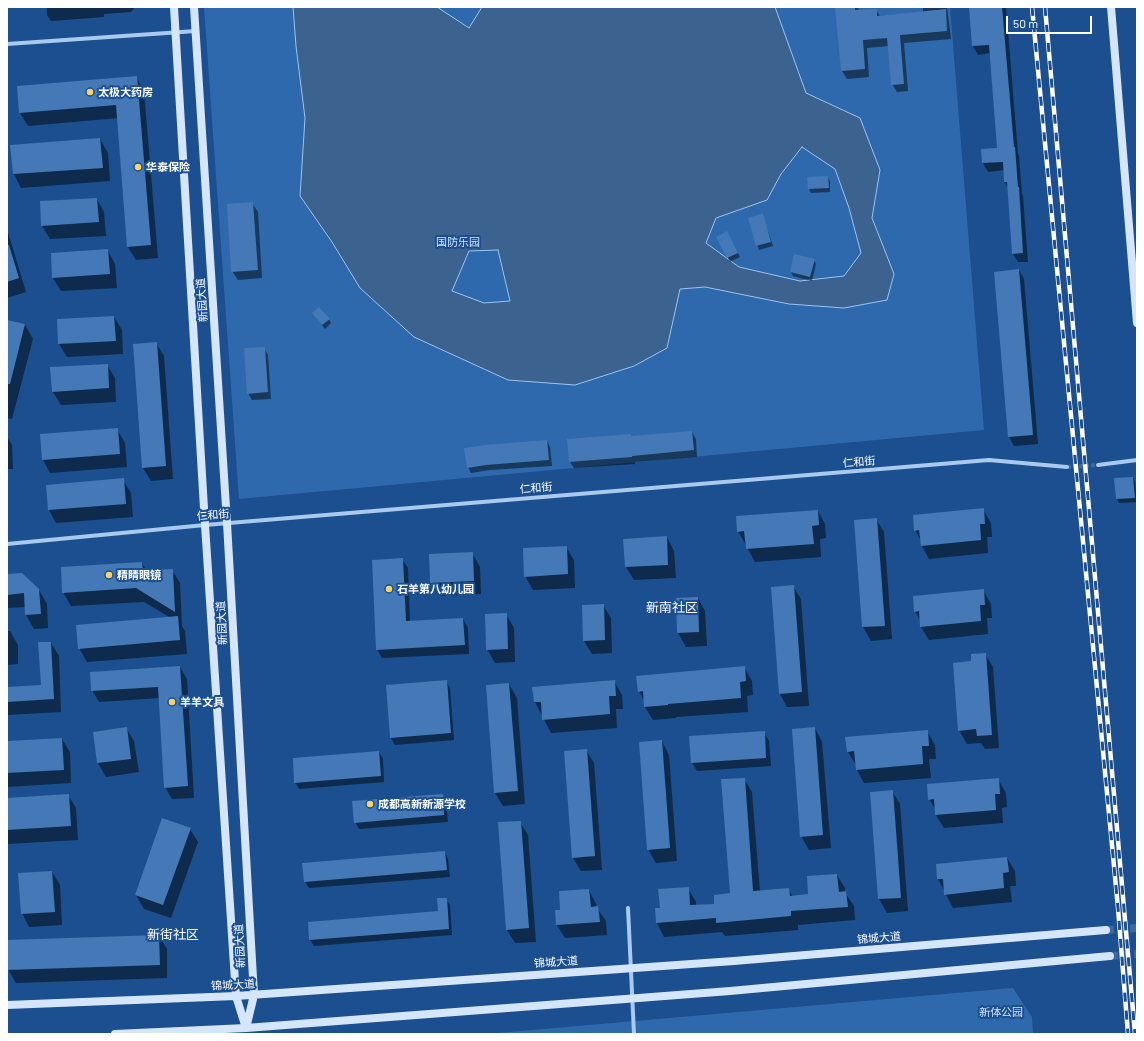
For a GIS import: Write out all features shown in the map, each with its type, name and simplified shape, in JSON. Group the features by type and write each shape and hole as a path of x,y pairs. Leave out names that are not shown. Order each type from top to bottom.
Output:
{"street":[{"name":"新园大道","path":"174,7 205,525 236,996 246,1031"},
{"name":"新园大道","path":"194,7 227,523 254,995 246,1031"},
{"path":"1111,7 1137,323"},
{"path":"7,44 196,30"},
{"name":"仁和街","path":"7,544 227,523 989,460 1067,467"},
{"path":"1098,465 1137,460"},
{"path":"628,908 634,1034"},
{"name":"锦城大道","path":"7,1005 254,995 734,961 1106,930"},
{"path":"115,1034 246,1031 746,990 1110,956"}],"green space":[{"name":"国防乐园","path":"204,7 950,7 984,430 239,499"},
{"name":"新体公园","path":"1013,988 1032,1017 1033,1034 486,1034"}],"shaded area":[{"path":"293,7 437,7 469,28 482,7 775,7 806,93 860,118 880,170 872,218 894,274 887,300 844,308 789,304 705,287 680,289 667,348 634,366 575,385 508,380 414,337 360,288 332,242 300,196 305,118 296,46","holes":["802,147 835,169 849,208 861,253 844,276 800,281 739,267 706,243 716,218 767,200 781,174","498,250 510,301 484,303 452,291 469,251"]}],"building":[{"path":"835,7 855,7 855,10 877,9 877,16 946,9 947,31 900,35 904,84 891,85 887,38 863,40 865,69 841,71"},
{"path":"969,7 1002,7 1014,147 1019,187 1023,253 1012,254 1007,182 1004,182 1003,162 982,163 981,149 997,148 989,45 972,46"},
{"path":"137,76 151,245 127,247 116,105 19,113 17,86"},
{"path":"100,138 103,168 13,174 10,145"},
{"path":"828,176 829,188 808,189 807,177"},
{"path":"97,198 99,222 41,226 40,201"},
{"path":"253,202 258,270 231,272 227,204"},
{"path":"763,213 771,242 756,246 748,218"},
{"path":"727,231 738,253 727,258 716,237"},
{"path":"7,245 9,245 19,278 7,282"},
{"path":"108,249 110,274 52,278 51,253"},
{"path":"794,254 815,259 810,277 790,272"},
{"path":"1019,269 1033,435 1008,437 994,272"},
{"path":"319,307 330,319 322,325 312,313"},
{"path":"114,316 116,341 58,344 57,319"},
{"path":"7,320 25,324 10,384 7,384"},
{"path":"157,342 166,466 142,468 133,344"},
{"path":"265,347 268,392 247,394 244,348"},
{"path":"108,364 109,388 52,392 50,367"},
{"path":"118,428 120,454 42,460 40,434"},
{"path":"692,431 694,450 569,462 567,439"},
{"path":"547,440 549,460 467,468 464,448"},
{"path":"1133,477 1135,498 1116,499 1114,478"},
{"path":"124,478 126,504 48,510 46,485"},
{"path":"984,508 985,524 980,524 981,540 921,546 919,530 914,531 913,515"},
{"path":"818,510 819,525 812,526 814,544 746,549 744,531 737,532 736,516"},
{"path":"877,518 885,626 862,627 854,520"},
{"path":"667,536 668,565 625,567 623,539"},
{"path":"567,546 568,574 524,577 523,548"},
{"path":"473,552 474,581 430,583 429,554"},
{"name":"石羊第八幼儿园","path":"403,558 406,621 463,618 465,645 376,650 372,560"},
{"path":"142,562 143,570 173,569 175,612 136,588 62,593 61,567"},
{"path":"22,573 39,589 41,614 25,615 24,593 7,595 7,574"},
{"path":"794,585 802,692 779,694 771,587"},
{"path":"984,589 985,605 980,605 981,621 920,627 919,611 914,612 913,596"},
{"path":"698,597 699,632 677,633 676,598"},
{"path":"604,604 605,640 583,641 582,605"},
{"path":"507,613 508,649 486,650 485,614"},
{"path":"178,616 180,640 78,649 76,625"},
{"path":"38,642 51,642 54,699 7,702 7,687 41,685"},
{"path":"986,653 992,735 977,736 976,729 958,731 953,663 971,661 971,654"},
{"path":"180,666 188,786 164,788 158,687 91,691 90,672"},
{"path":"745,666 746,681 740,682 741,698 644,707 643,691 638,692 636,676"},
{"path":"447,680 451,733 390,738 386,685"},
{"path":"615,680 616,696 609,696 610,714 542,720 541,702 534,702 532,687"},
{"path":"509,683 518,791 494,793 486,685"},
{"path":"127,727 131,759 97,763 93,732"},
{"path":"815,727 823,835 800,837 792,729"},
{"path":"928,730 929,746 922,746 923,764 856,770 854,751 847,752 845,737"},
{"path":"765,731 766,758 691,763 689,736"},
{"path":"62,738 64,770 7,773 7,741"},
{"path":"662,740 670,848 647,850 639,742"},
{"path":"587,749 595,856 572,858 564,751"},
{"path":"379,751 381,776 294,783 293,758"},
{"path":"745,778 753,891 789,888 790,896 808,894 807,876 837,874 839,892 846,891 848,907 791,911 791,916 716,923 716,918 656,923 655,908 660,908 658,889 689,887 690,905 714,904 714,895 730,893 721,779"},
{"path":"999,778 1000,794 995,794 996,810 935,815 934,799 928,800 927,784"},
{"path":"893,790 901,898 878,899 870,792"},
{"path":"69,794 71,826 7,830 7,798"},
{"path":"443,794 444,815 354,823 352,801"},
{"path":"162,818 191,828 163,905 135,895"},
{"path":"521,821 529,928 506,930 498,822"},
{"path":"445,851 447,870 304,882 302,863"},
{"path":"1007,857 1009,872 1003,873 1004,888 944,895 943,879 937,879 936,864"},
{"path":"52,871 55,912 21,914 18,873"},
{"path":"589,889 591,907 598,906 600,922 556,925 555,910 560,910 559,891"},
{"path":"437,898 447,898 449,929 309,940 308,922 438,911"},
{"path":"159,935 160,965 7,970 7,940"}],"tunnel":[{"path":"1067,467 1098,465"},
{"path":"1106,930 1137,928"},
{"path":"1110,956 1137,954"}],"railway":[{"path":"1032,7 1118,908 1128,1034"},
{"path":"1045,7 1135,1034"}],"place":[{"name":"太极大药房","path":"90,92"},
{"name":"华泰保险","path":"138,167"},
{"name":"精睛眼镜","path":"109,575"},
{"name":"石羊第八幼儿园","path":"389,589"},
{"name":"羊羊文具","path":"172,702"},
{"name":"成都高新新源学校","path":"370,804"}],"district":[{"name":"新南社区","path":"672,608"},
{"name":"新街社区","path":"173,935"}]}
